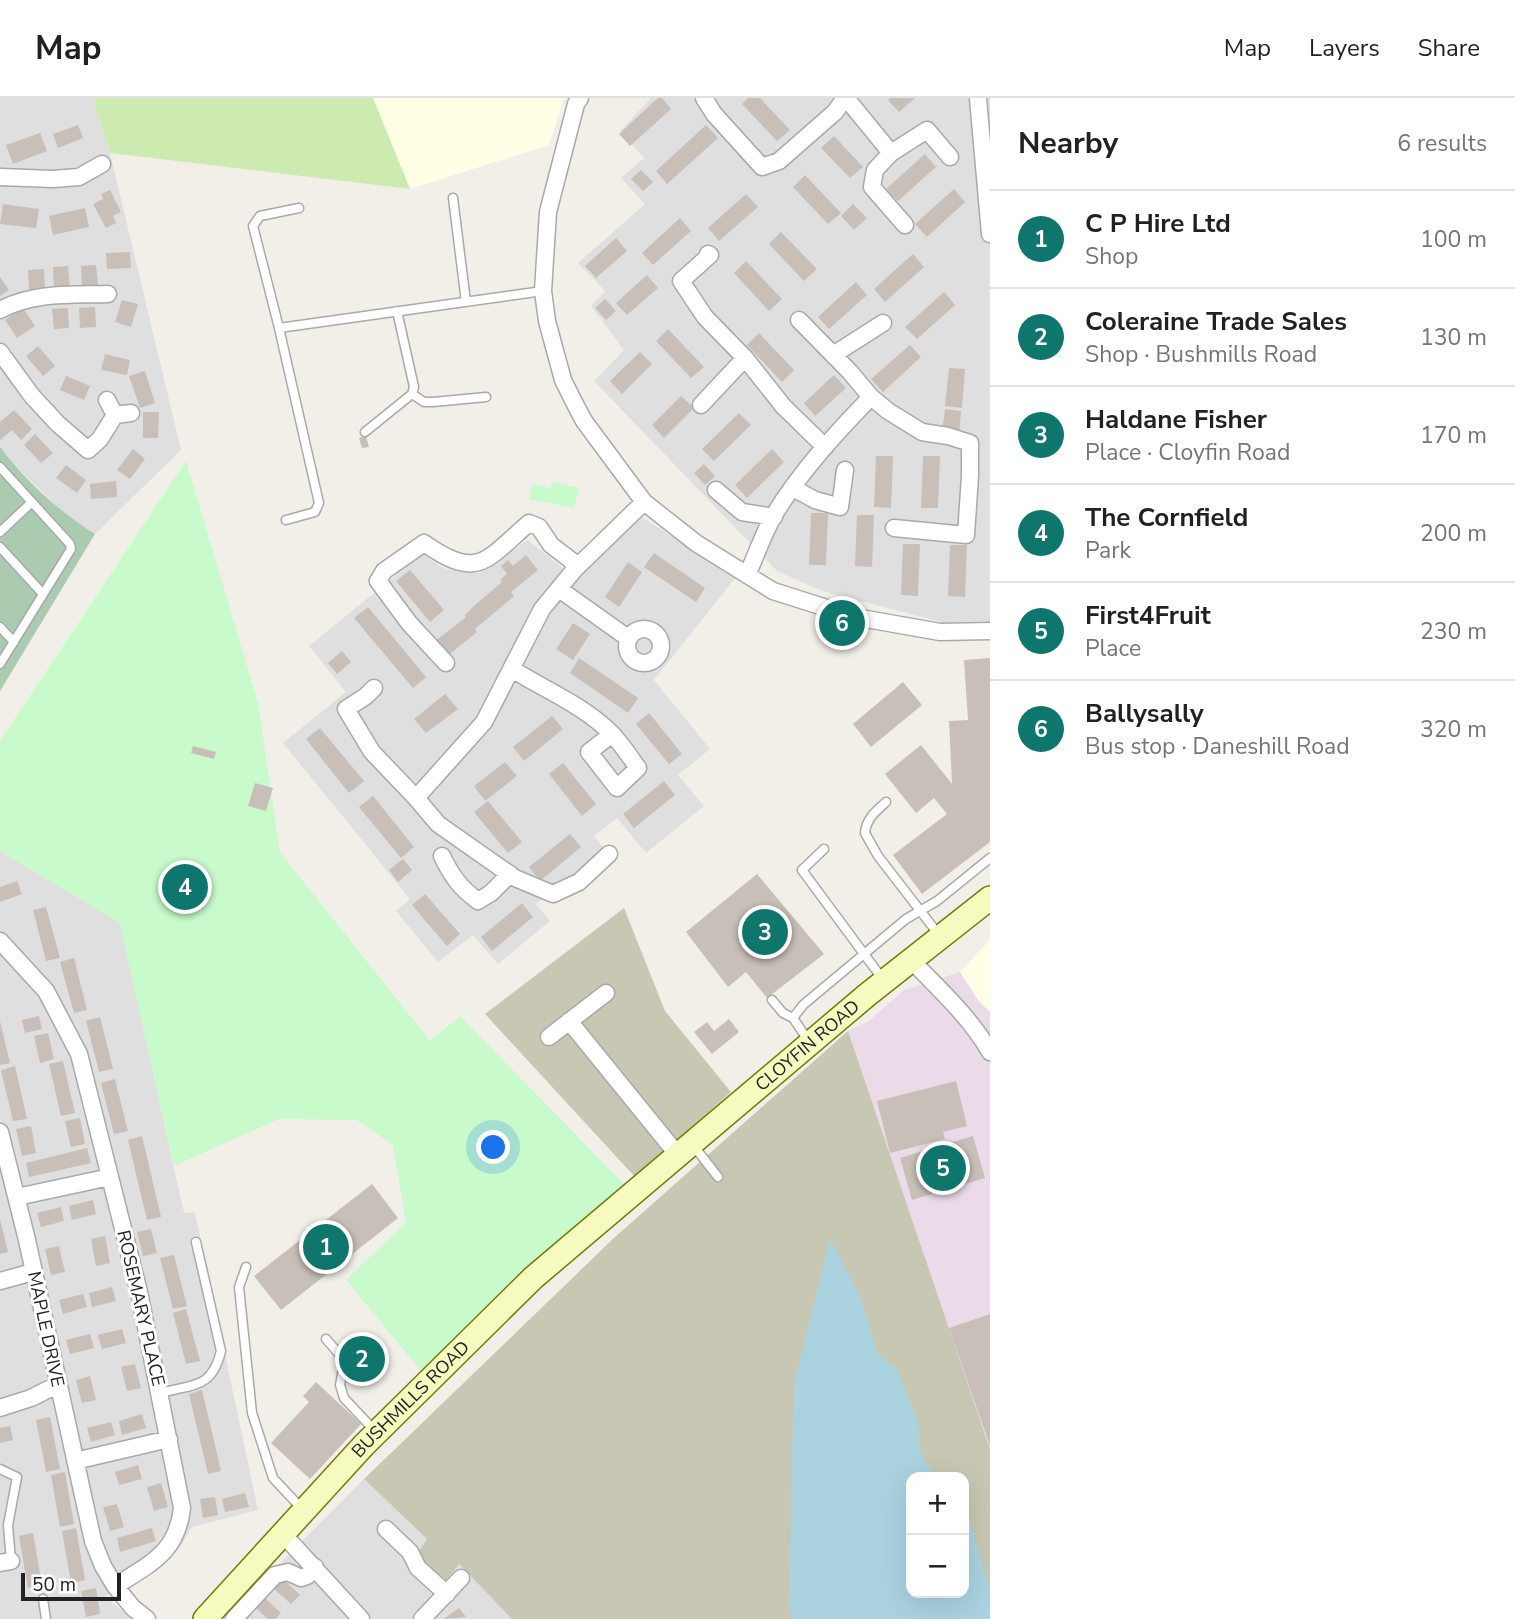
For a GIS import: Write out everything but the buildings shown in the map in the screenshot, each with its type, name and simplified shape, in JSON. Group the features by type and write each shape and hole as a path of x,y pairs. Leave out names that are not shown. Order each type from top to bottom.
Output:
{"main road":[{"name":"CLOYFIN ROAD","path":"629,1195 884,981 990,898"},
{"name":"BUSHMILLS ROAD","path":"205,1619 376,1432 533,1278 629,1195"}],"street":[{"path":"580,98 576,104 548,212 543,292 547,321 563,380 584,421 644,502 696,543 773,591 855,617 940,632 990,631"},
{"path":"704,98 714,114 762,167 779,161 835,112 845,98 891,153"},
{"path":"978,98 990,234"},
{"path":"905,225 872,187 876,170 891,153 927,130 950,157"},
{"path":"0,177 79,177 102,164"},
{"path":"708,254 710,255 681,281 705,317 745,358 783,406 825,447"},
{"path":"0,310 18,300 56,295 108,294"},
{"path":"799,320 871,397 888,411 922,432 970,443 966,535 894,528"},
{"path":"833,355 883,323"},
{"path":"0,352 32,396 58,424 102,460"},
{"path":"701,405 745,358"},
{"path":"747,575 774,517 793,488 825,447 871,397"},
{"path":"88,450 100,439 117,410"},
{"path":"793,488 815,500 840,507 845,470"},
{"path":"716,490 742,512 774,517"},
{"path":"416,798 484,722 542,609 575,569 644,502"},
{"path":"446,663 409,623 378,582 384,571 424,543 447,559 462,565 477,564 529,523 539,527 551,545 572,561 575,569"},
{"path":"559,589 628,638"},
{"path":"512,669 551,690 612,734"},
{"path":"374,688 346,709 372,752 438,824 510,874 553,894 579,882 609,854"},
{"path":"442,856 457,883 478,901 491,893 510,874"},
{"name":"ROSEMARY PLACE","path":"0,941 46,991 79,1054 139,1292 182,1508 180,1526 173,1541 157,1560 115,1586"},
{"path":"911,960 987,1042"},
{"path":"549,1037 606,993"},
{"path":"569,1021 684,1149"},
{"name":"MAPLE DRIVE","path":"0,1132 17,1197 93,1541 115,1586"},
{"path":"17,1197 110,1177"},
{"path":"0,1281 33,1272"},
{"path":"0,1408 31,1398 58,1385"},
{"path":"75,1461 169,1439"},
{"path":"386,1529 410,1552 418,1568 447,1594"},
{"path":"282,1532 361,1619"},
{"path":"234,1619 275,1575 288,1572 301,1578 307,1576 314,1567"},
{"path":"422,1619 461,1578"},
{"path":"115,1586 132,1608 147,1619"}],"lane":[{"path":"453,198 466,302"},
{"path":"286,520 315,512 319,503 253,226 260,216 299,208"},
{"path":"279,328 543,292"},
{"path":"365,432 412,394 414,387 397,312"},
{"path":"412,394 424,402 486,397"},
{"path":"0,467 71,544 71,549 0,664"},
{"path":"0,532 32,502"},
{"path":"0,547 43,594"},
{"path":"0,627 14,642"},
{"path":"886,802 867,822 864,833 878,856 940,937"},
{"path":"824,849 802,870 884,981"},
{"path":"793,1018 803,1005 906,919 937,901 990,858"},
{"path":"772,1000 783,1013 793,1018 810,1042"},
{"path":"684,1149 718,1177"},
{"path":"160,1393 210,1378 221,1351 196,1242"},
{"path":"246,1267 239,1287 252,1413 273,1478 303,1510"},
{"path":"327,1339 344,1364 340,1385 344,1398 376,1432"},
{"path":"0,1469 17,1477 8,1525 6,1562"},
{"path":"43,1599 46,1619"}],"shaded area":[{"path":"0,98 93,98 110,153 181,450 95,534 65,514 13,464 0,447"},
{"path":"373,98 564,98 549,145 410,189"},
{"path":"651,98 990,98 990,624 984,621 945,623 822,591 777,571 594,381 624,350 591,306 605,291 578,263 645,204 621,178 644,158 620,131"},
{"path":"0,447 44,495 95,534 0,691"},
{"path":"640,516 736,577 654,680 710,749 678,775 704,806 646,853 617,818 594,836 604,849 536,904 550,921 498,964 473,935 438,962 396,911 410,899 283,743 346,692 309,646 422,554 443,568 479,573 528,540 575,578"},
{"path":"0,851 120,922 184,1213 195,1212 258,1510 192,1527 179,1549 149,1574 105,1596 131,1619 0,1619"},
{"path":"624,908 665,1011 731,1092 635,1177 485,1014"},
{"path":"990,940 990,1012 978,1000 960,972"},
{"path":"960,972 990,1012 990,1449 848,1031 869,1021 904,990"},
{"path":"848,1031 990,1449 990,1619 512,1619 459,1564 446,1580 423,1562 417,1554 427,1539 364,1479 615,1237"},
{"path":"364,1479 427,1539 459,1564 512,1619 225,1619"}],"green space":[{"path":"93,98 373,98 410,189 110,153"},
{"path":"186,461 258,703 280,852 430,1041 460,1016 625,1185 421,1371 346,1280 406,1222 393,1145 357,1120 279,1119 174,1166 120,923 0,851 0,741"},
{"path":"552,482 579,488 574,508 529,499 532,484 550,488"}],"water":[{"path":"830,1239 862,1300 877,1352 897,1370 917,1419 921,1453 932,1472 906,1472 906,1598 969,1598 969,1518 990,1592 990,1619 793,1619 789,1605 794,1385"}],"place":[{"name":"Ballysally","path":"842,623"},
{"name":"The Cornfield","path":"185,887"},
{"name":"Haldane Fisher","path":"765,932"},
{"name":"First4Fruit","path":"943,1168"},
{"name":"C P Hire Ltd","path":"326,1247"},
{"name":"Coleraine Trade Sales","path":"362,1359"}]}
